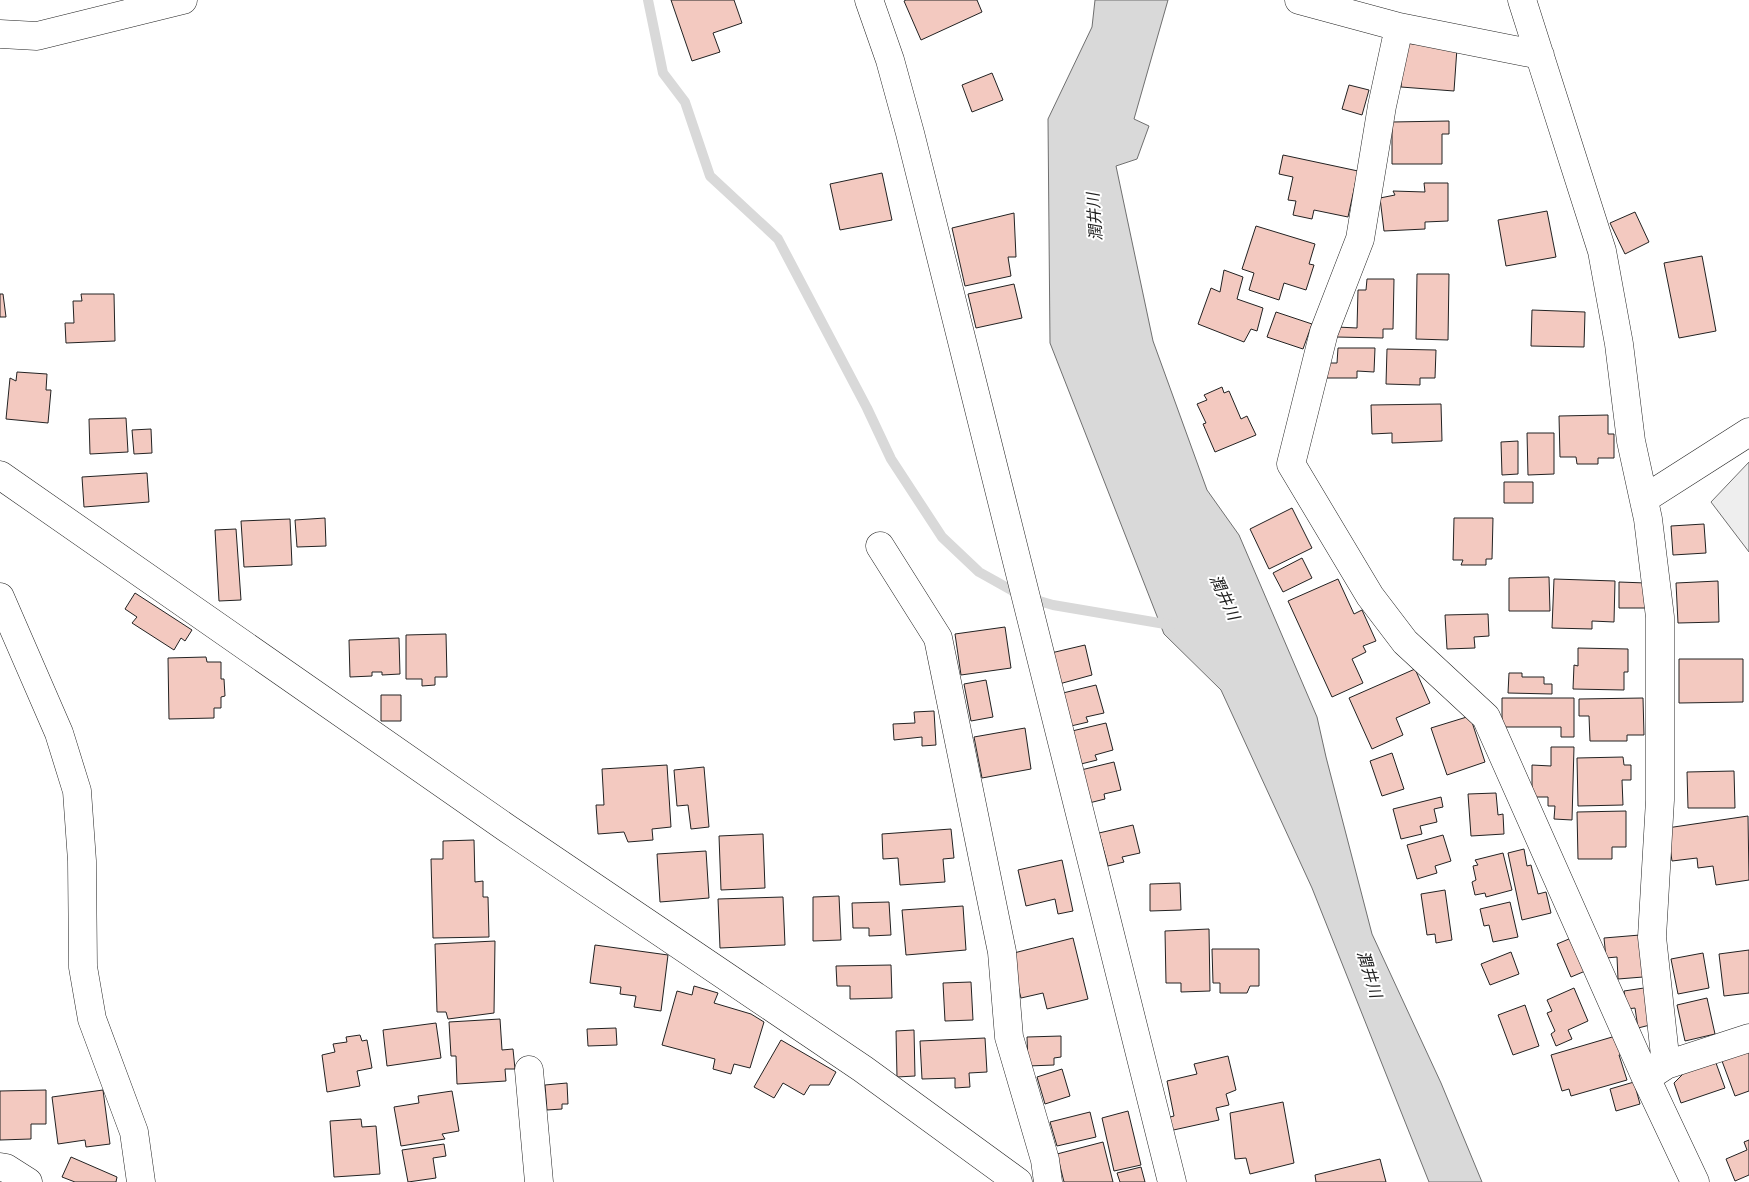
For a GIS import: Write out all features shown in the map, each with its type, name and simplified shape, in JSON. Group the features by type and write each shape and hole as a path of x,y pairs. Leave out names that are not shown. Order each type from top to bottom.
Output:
{"street":[{"path":"0,34 37,36 183,0"},
{"path":"869,0 890,60 910,133 1172,1182"},
{"path":"1299,0 1399,27 1540,56"},
{"path":"1522,0 1602,251 1619,344 1631,441 1648,519 1660,617 1660,800 1652,936 1656,1072"},
{"path":"1399,27 1382,106 1360,239 1324,332 1291,464 1370,596 1405,642 1486,717 1656,1072 1694,1182"},
{"path":"1644,499 1749,432"},
{"path":"0,475 508,828 863,1069 1018,1182"},
{"path":"880,546 938,638 1002,952 1009,1037 1045,1160 1048,1182"},
{"path":"0,597 59,733 77,791 82,861 83,967 92,1019 134,1132 141,1182"},
{"path":"1656,1072 1749,1038"},
{"path":"528,1070 539,1182"},
{"path":"0,1167 6,1168 28,1182"}],"shaded area":[{"path":"1749,462 1749,552 1711,502"}],"water":[{"name":"潤井川","path":"1095,0 1168,0 1134,119 1149,126 1137,159 1116,166 1153,341 1207,490 1239,535 1317,717 1372,934 1441,1083 1482,1182 1429,1182 1312,888 1221,690 1164,634 1050,343 1048,119 1092,27"}],"building":[{"path":"671,0 734,0 742,23 713,33 720,52 692,61"},
{"path":"977,0 982,12 921,40 904,1"},
{"path":"1404,43 1457,48 1454,91 1401,87"},
{"path":"992,73 1003,100 972,112 962,85"},
{"path":"1349,85 1369,90 1362,115 1342,109"},
{"path":"1449,121 1449,134 1442,134 1442,164 1392,164 1392,122"},
{"path":"1283,155 1358,171 1348,217 1314,210 1312,219 1293,215 1296,201 1288,200 1293,177 1279,174"},
{"path":"882,173 892,220 840,230 830,184"},
{"path":"1424,183 1448,183 1448,221 1425,222 1425,229 1384,231 1380,198 1395,195 1393,191 1425,192"},
{"path":"1547,211 1556,257 1506,266 1498,220"},
{"path":"1635,212 1649,242 1625,254 1610,223"},
{"path":"1014,213 1016,257 1008,257 1011,276 965,286 952,228"},
{"path":"1256,226 1315,244 1309,264 1314,265 1306,290 1284,283 1279,300 1249,290 1254,273 1242,269"},
{"path":"1702,256 1716,331 1679,338 1664,263"},
{"path":"1224,270 1243,277 1237,299 1263,308 1257,331 1251,329 1244,342 1198,324 1211,288 1220,292"},
{"path":"1417,274 1449,274 1448,340 1416,339"},
{"path":"1367,279 1394,279 1393,329 1383,329 1383,338 1336,337 1337,327 1357,328 1358,290 1366,290"},
{"path":"1014,284 1022,318 976,328 968,294"},
{"path":"0,294 3,294 6,317 0,317"},
{"path":"81,294 114,294 115,341 66,343 65,323 74,323 73,301 82,301"},
{"path":"1532,310 1585,312 1584,347 1531,346"},
{"path":"1276,312 1312,324 1303,349 1267,337"},
{"path":"1338,348 1375,348 1374,372 1357,371 1357,378 1325,378 1325,363 1337,363"},
{"path":"1387,349 1436,350 1435,378 1420,378 1420,385 1386,384"},
{"path":"17,372 47,374 46,390 51,390 48,423 6,419 10,378 16,381"},
{"path":"1222,387 1224,393 1229,391 1241,419 1247,416 1256,435 1215,452 1203,424 1206,423 1197,404 1207,400 1204,395"},
{"path":"1441,404 1442,441 1392,443 1392,433 1372,434 1371,405"},
{"path":"1608,415 1608,434 1614,434 1614,458 1598,458 1598,464 1577,464 1576,457 1560,457 1559,416"},
{"path":"126,418 128,452 90,454 89,419"},
{"path":"151,429 152,453 134,454 132,430"},
{"path":"1527,433 1554,433 1554,474 1528,475"},
{"path":"1518,441 1518,474 1502,475 1501,442"},
{"path":"147,473 149,502 84,507 82,477"},
{"path":"1504,482 1533,482 1533,503 1504,503"},
{"path":"1292,508 1312,548 1269,569 1250,529"},
{"path":"325,518 326,546 297,547 295,520"},
{"path":"1454,518 1493,518 1492,559 1486,559 1486,565 1461,565 1463,560 1453,560"},
{"path":"290,519 292,565 244,567 241,521"},
{"path":"1704,524 1706,553 1673,555 1671,526"},
{"path":"236,529 241,600 219,601 215,530"},
{"path":"1302,558 1312,578 1283,592 1273,573"},
{"path":"1549,577 1550,611 1509,611 1509,578"},
{"path":"1338,579 1354,614 1362,610 1376,641 1363,646 1366,652 1352,659 1363,683 1332,697 1288,601"},
{"path":"1554,579 1615,581 1614,622 1592,621 1592,629 1552,628"},
{"path":"1718,581 1719,622 1678,623 1676,583"},
{"path":"1619,582 1646,583 1645,608 1619,608"},
{"path":"135,593 192,630 185,641 181,638 174,650 132,623 137,617 125,609"},
{"path":"1488,614 1489,636 1474,637 1475,648 1447,649 1445,615"},
{"path":"1005,627 1011,668 961,675 955,634"},
{"path":"446,634 447,677 435,677 435,685 422,686 422,679 406,679 406,635"},
{"path":"399,638 400,674 382,675 382,672 372,672 372,676 350,677 349,640"},
{"path":"1085,645 1092,675 1059,684 1051,653"},
{"path":"1578,648 1628,649 1628,672 1624,672 1624,690 1573,689 1574,665 1578,666"},
{"path":"206,657 207,662 221,662 221,679 224,679 225,696 221,697 221,708 214,708 214,718 169,719 168,658"},
{"path":"1679,659 1743,659 1743,702 1679,703"},
{"path":"1415,669 1430,703 1396,718 1403,735 1372,749 1349,698"},
{"path":"1509,673 1522,673 1522,677 1544,677 1544,684 1552,684 1552,694 1508,693"},
{"path":"986,680 993,717 971,721 964,684"},
{"path":"1096,685 1104,713 1086,717 1088,722 1071,726 1063,693"},
{"path":"381,695 401,695 401,721 381,721"},
{"path":"1502,698 1574,698 1574,737 1561,737 1561,727 1502,727"},
{"path":"1643,698 1644,735 1627,735 1627,741 1590,741 1589,716 1579,716 1579,699"},
{"path":"934,711 936,745 922,746 922,737 894,740 893,724 915,723 914,712"},
{"path":"1470,716 1485,762 1447,775 1431,728"},
{"path":"1106,723 1113,750 1095,755 1097,760 1081,764 1072,731"},
{"path":"1025,728 1031,769 982,778 974,737"},
{"path":"1551,747 1574,747 1572,820 1554,819 1555,806 1548,806 1548,797 1532,797 1532,765 1551,766"},
{"path":"1392,753 1404,789 1382,796 1370,761"},
{"path":"1623,757 1624,765 1631,765 1631,780 1622,780 1623,805 1578,806 1577,758"},
{"path":"1114,762 1121,790 1104,794 1105,799 1089,803 1081,770"},
{"path":"667,765 671,827 652,829 653,840 628,842 624,832 598,834 596,805 604,805 602,769"},
{"path":"704,767 709,827 691,829 688,805 677,806 674,770"},
{"path":"1734,771 1735,808 1688,808 1687,772"},
{"path":"1496,793 1498,815 1503,814 1504,834 1471,836 1468,794"},
{"path":"1441,797 1443,807 1434,809 1437,822 1420,826 1422,834 1401,839 1393,809"},
{"path":"1626,811 1626,847 1612,847 1612,859 1578,859 1577,812"},
{"path":"1748,816 1749,880 1716,885 1713,866 1698,868 1697,858 1672,861 1667,828"},
{"path":"1133,825 1140,853 1122,857 1124,862 1108,866 1099,833"},
{"path":"951,829 954,858 943,859 945,882 900,885 898,858 883,859 882,834"},
{"path":"763,834 765,888 721,890 719,836"},
{"path":"1443,835 1451,861 1435,866 1437,873 1417,879 1407,845"},
{"path":"474,840 475,882 483,881 483,897 488,897 489,937 433,938 431,859 443,859 443,841"},
{"path":"1524,849 1527,866 1531,865 1538,894 1546,892 1551,913 1522,920 1508,853"},
{"path":"706,851 709,898 660,902 657,854"},
{"path":"1503,853 1512,890 1486,897 1485,893 1475,895 1472,882 1476,880 1473,866 1478,865 1475,860"},
{"path":"1062,860 1073,911 1058,914 1055,899 1026,906 1018,870"},
{"path":"1180,883 1181,910 1150,911 1150,884"},
{"path":"1445,890 1452,940 1436,943 1435,934 1427,935 1421,894"},
{"path":"839,896 841,940 813,941 813,897"},
{"path":"783,897 785,945 720,948 718,899"},
{"path":"889,902 891,935 869,936 869,928 853,928 852,903"},
{"path":"1510,902 1518,937 1493,942 1489,925 1484,926 1480,909"},
{"path":"963,906 966,950 906,955 902,910"},
{"path":"1209,929 1210,991 1181,992 1181,983 1166,983 1165,931"},
{"path":"1640,935 1643,977 1618,979 1617,957 1606,958 1604,938"},
{"path":"1576,936 1590,969 1571,977 1557,944"},
{"path":"1073,938 1088,999 1047,1009 1043,993 1021,998 1010,954"},
{"path":"495,941 494,1013 448,1019 446,1012 437,1012 435,944"},
{"path":"595,945 668,955 661,1011 634,1007 636,996 620,994 621,987 590,983"},
{"path":"1212,949 1259,949 1259,986 1250,986 1247,993 1220,993 1220,983 1213,983"},
{"path":"1749,950 1749,993 1724,996 1719,954"},
{"path":"1511,952 1519,974 1490,985 1481,964"},
{"path":"1703,953 1709,988 1678,994 1671,959"},
{"path":"891,965 892,998 850,999 850,986 837,986 836,966"},
{"path":"971,982 973,1020 945,1021 943,983"},
{"path":"694,986 718,993 714,1003 751,1014 764,1022 750,1068 734,1064 731,1074 713,1069 715,1059 662,1045 677,991 692,995"},
{"path":"1574,988 1588,1021 1568,1030 1572,1039 1556,1046 1551,1034 1555,1031 1547,1013 1552,1011 1547,1000"},
{"path":"1644,988 1650,1025 1638,1028 1635,1008 1627,1009 1624,991"},
{"path":"1707,998 1715,1034 1685,1041 1677,1005"},
{"path":"1525,1005 1539,1046 1513,1055 1498,1015"},
{"path":"500,1019 502,1050 513,1049 515,1069 505,1069 506,1081 457,1084 456,1056 451,1056 449,1022"},
{"path":"436,1023 441,1058 387,1066 383,1030"},
{"path":"616,1028 617,1045 588,1046 587,1029"},
{"path":"914,1030 915,1076 897,1077 896,1031"},
{"path":"360,1035 362,1041 367,1040 372,1068 357,1071 360,1086 327,1092 322,1055 335,1052 333,1044 347,1042 346,1037"},
{"path":"1619,1035 1624,1054 1619,1055 1627,1080 1571,1096 1569,1089 1562,1091 1551,1055"},
{"path":"1061,1036 1061,1057 1054,1058 1054,1065 1028,1066 1027,1037"},
{"path":"985,1038 987,1072 969,1073 970,1087 955,1088 955,1078 922,1079 920,1041"},
{"path":"781,1040 836,1072 829,1085 810,1085 804,1095 783,1083 774,1098 754,1087"},
{"path":"1749,1051 1749,1091 1735,1096 1722,1061"},
{"path":"1228,1056 1236,1090 1226,1094 1229,1105 1216,1108 1219,1120 1169,1131 1166,1118 1174,1116 1167,1081 1197,1074 1194,1064"},
{"path":"1716,1063 1725,1088 1681,1103 1674,1083 1686,1071"},
{"path":"1062,1069 1070,1096 1045,1104 1037,1077"},
{"path":"1634,1082 1640,1104 1616,1111 1610,1089"},
{"path":"567,1083 568,1104 562,1104 562,1109 547,1110 545,1085"},
{"path":"46,1090 46,1124 31,1124 31,1139 0,1140 0,1091"},
{"path":"103,1090 110,1144 86,1147 85,1140 58,1144 52,1097"},
{"path":"452,1091 459,1131 442,1134 445,1139 401,1146 394,1107 419,1103 418,1096"},
{"path":"1283,1102 1294,1163 1250,1174 1246,1158 1235,1159 1230,1113"},
{"path":"1128,1111 1141,1165 1114,1171 1102,1118"},
{"path":"1090,1112 1096,1137 1057,1146 1050,1122"},
{"path":"361,1119 362,1127 376,1126 380,1174 334,1177 330,1121"},
{"path":"1749,1140 1749,1175 1735,1181 1726,1159 1747,1150 1744,1142"},
{"path":"1103,1142 1113,1182 1064,1182 1057,1154"},
{"path":"444,1144 446,1156 433,1158 436,1178 408,1182 402,1150"},
{"path":"71,1157 117,1177 116,1182 75,1182 62,1177"},
{"path":"1380,1159 1386,1182 1316,1182 1315,1175"},
{"path":"1141,1167 1145,1182 1120,1182 1117,1173"}],"waterway":[{"path":"648,0 663,73 685,102 710,176 778,239 867,408 891,459 942,537 979,572 1022,596 1053,605 1171,625"}]}
